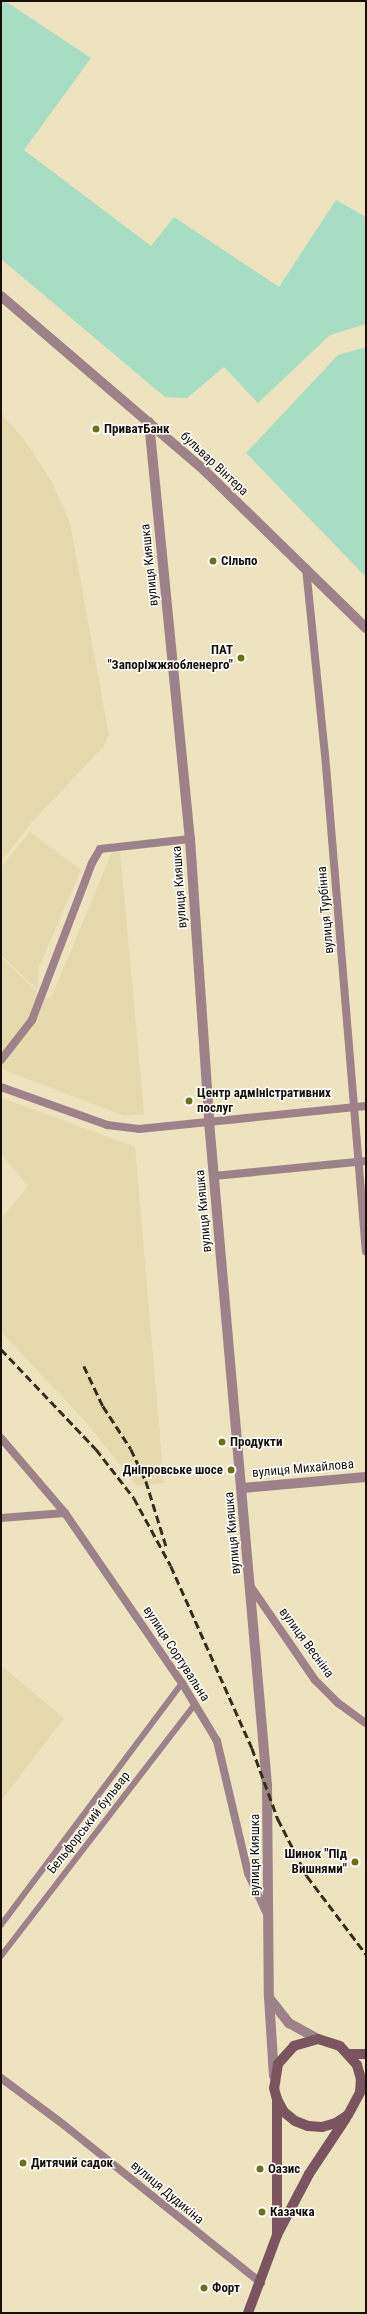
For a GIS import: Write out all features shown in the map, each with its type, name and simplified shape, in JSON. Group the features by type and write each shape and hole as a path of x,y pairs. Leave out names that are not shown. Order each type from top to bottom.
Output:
{"main road":[{"path":"277,2235 277,2099 274,2076 285,2054 294,2046 318,2039 340,2046 349,2054 357,2065 361,2079 360,2092 355,2105"},
{"path":"349,2054 366,2054"},
{"path":"248,2313 261,2283 277,2235 309,2174 355,2105 366,2095"},
{"path":"277,2099 289,2116 308,2126 329,2125 348,2115"}],"street":[{"name":"бульвар Вінтера","path":"1,296 205,471 366,628"},
{"name":"вулиця Кияшка","path":"149,422 190,839 209,1121 243,1488 267,1786 269,1997 274,2076"},
{"name":"вулиця Турбінна","path":"306,568 325,754 354,1107 362,1162 366,1251"},
{"path":"1,1060 32,1020 92,863 100,849 190,839"},
{"path":"1,1087 106,1125 139,1129 366,1106"},
{"path":"214,1176 362,1162"},
{"name":"вулиця Сортувальна","path":"1,1438 65,1513 182,1683 217,1741 248,1873 268,1915"},
{"name":"вулиця Михайлова","path":"243,1488 366,1477"},
{"path":"1,1518 65,1513"},
{"name":"вулиця Весніна","path":"251,1587 315,1680 338,1703 366,1723"},
{"name":"Бельфорський бульвар","path":"1,1925 182,1683"},
{"name":"Бельфорський бульвар","path":"1,1956 195,1704"},
{"path":"269,1997 289,2023 318,2039"},
{"name":"вулиця Дудикіна","path":"1,2078 59,2121 261,2283"}],"shaded area":[{"path":"1,413 25,441 52,482 70,523 109,735 103,747 32,822 1,862"},
{"path":"30,832 81,870 39,967 38,990 1,955 1,867"},
{"path":"120,851 144,1114 125,1116 1,1069 1,957 42,997 51,998 112,852"},
{"path":"2,1098 135,1147 164,1483 137,1486 85,1421 1,1332 1,1219 28,1186 1,1154"},
{"path":"1,1668 4,1668 64,1718 1,1801"}],"green space":[{"path":"1,1 5,1 91,58 24,150 151,246 174,217 279,287 336,200 366,217 366,324 330,335 258,403 224,367 187,398 165,397 1,259"},
{"path":"366,347 366,577 246,453 338,355"}],"railway":[{"path":"1,1349 96,1449 134,1498 171,1566 252,1748 278,1819 307,1876 366,1954"},
{"path":"84,1366 103,1406 131,1449 146,1481 167,1549"}],"place":[{"name":"ПриватБанк","path":"96,429"},
{"name":"Сільпо","path":"213,561"},
{"name":"ПАТ \"Запоріжжяобленерго\"","path":"241,658"},
{"name":"Центр адміністративних послуг","path":"189,1101"},
{"name":"Продукти","path":"222,1442"},
{"name":"Дніпровське шосе","path":"231,1470"},
{"name":"Шинок \"Під Вишнями\"","path":"355,1862"},
{"name":"Дитячий садок","path":"23,2163"},
{"name":"Оазис","path":"260,2169"},
{"name":"Казачка","path":"262,2212"},
{"name":"Форт","path":"204,2288"}]}
